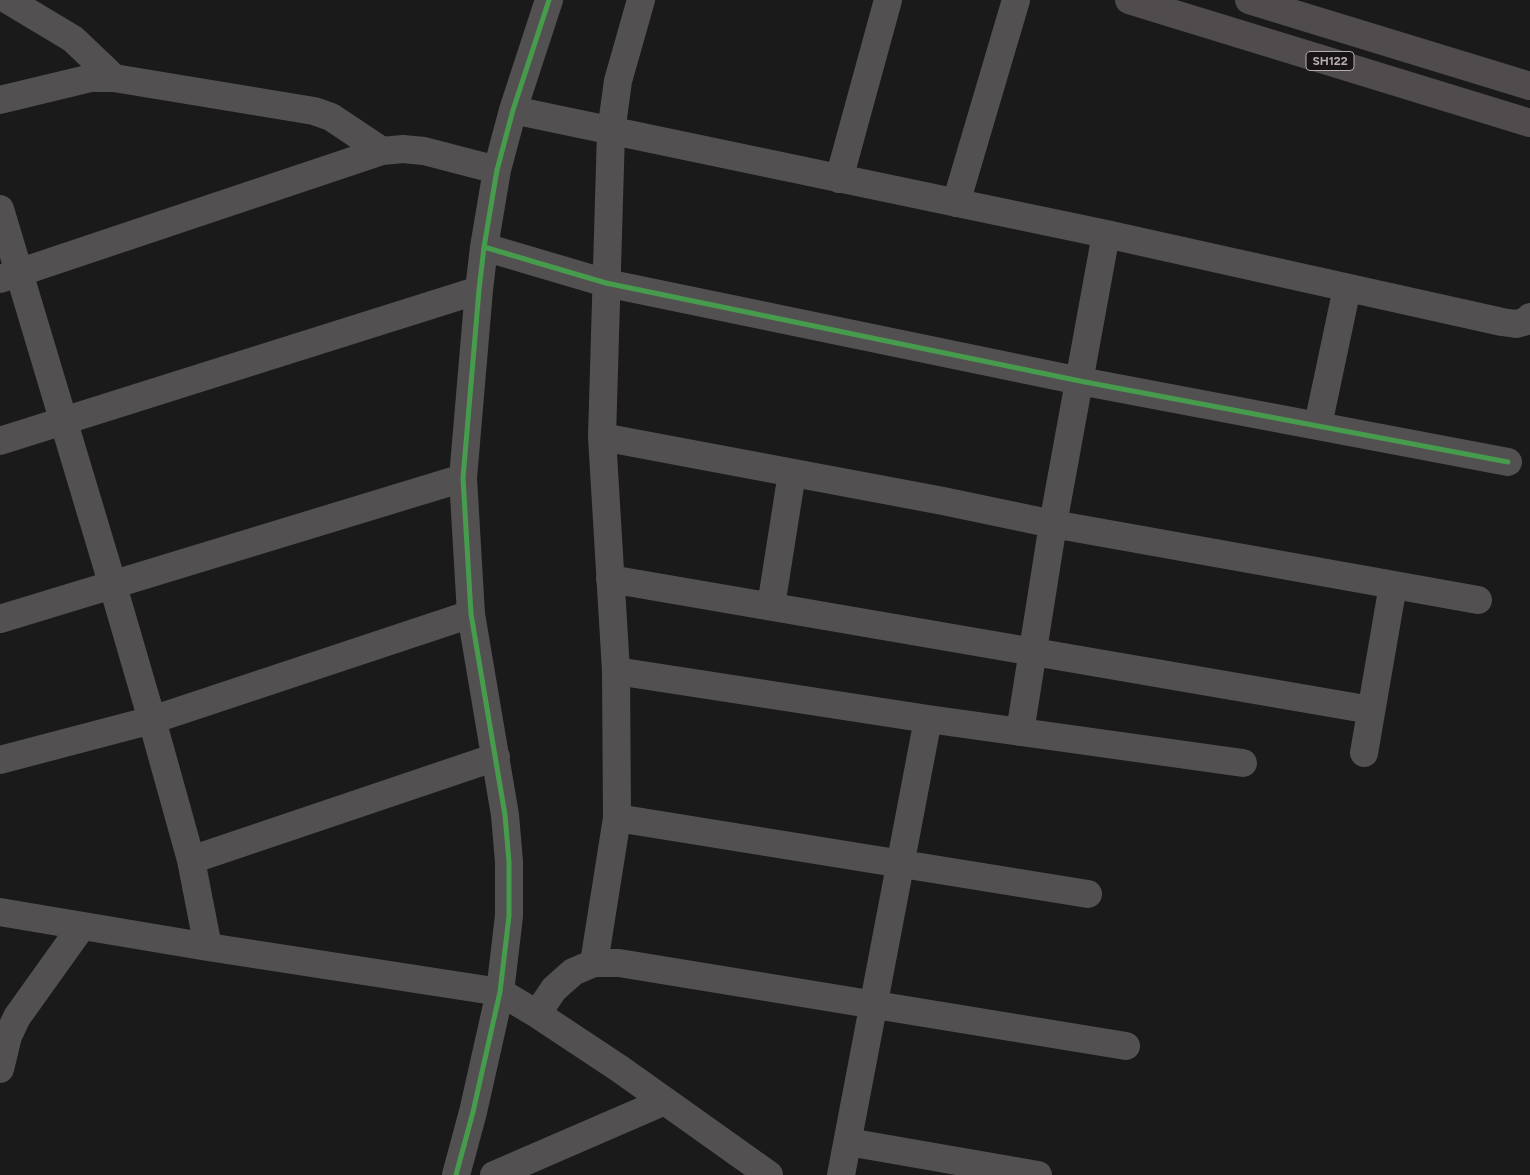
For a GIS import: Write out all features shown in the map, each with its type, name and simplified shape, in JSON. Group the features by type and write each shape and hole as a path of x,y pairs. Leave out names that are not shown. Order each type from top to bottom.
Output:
{"main road":[{"name":"SH122","path":"1129,0 1530,123"},
{"name":"SH122","path":"1249,0 1530,86"},
{"path":"1348,67 1358,33"}],"street":[{"path":"8,0 73,39 114,78"},
{"path":"462,1169 500,992 509,916 509,862 506,815 470,614 463,478 479,290 497,170 513,110 549,0"},
{"path":"594,962 617,818 616,671 602,437 611,132 618,81 641,0"},
{"path":"839,179 888,0"},
{"path":"956,203 1016,0"},
{"path":"0,100 91,78 114,78 314,111 331,117 382,151"},
{"path":"513,110 1106,234 1502,322 1516,324 1527,321 1530,317"},
{"path":"10,276 382,151 404,149 424,151 497,170"},
{"path":"0,209 10,276 63,422 113,586 191,860 208,947"},
{"path":"1020,732 1053,524 1106,234"},
{"path":"484,247 606,283 1080,380 1508,462"},
{"path":"1318,425 1346,288"},
{"path":"0,442 479,290"},
{"path":"602,437 943,501 1053,524 1478,600"},
{"path":"771,606 792,473"},
{"path":"0,619 463,478"},
{"path":"610,579 1371,710"},
{"path":"1364,753 1393,585"},
{"path":"0,760 152,720 470,614"},
{"path":"616,671 928,719 1243,763"},
{"path":"841,1175 875,1005 928,719"},
{"path":"191,860 496,757"},
{"path":"617,818 1088,894"},
{"path":"0,912 208,947 500,992 537,1014 665,1101 769,1175"},
{"path":"0,1069 4,1037 82,926"},
{"path":"537,1014 554,990 573,972 594,962 619,963 1126,1046"},
{"path":"494,1175 665,1101"},
{"path":"848,1142 1038,1175"}],"cycle path":[{"path":"456,1175 473,1112 500,992 509,916 509,862 505,815 471,614 463,478 479,290 497,170 513,110 549,0"},
{"path":"484,247 606,283 1080,381 1508,462"}]}
